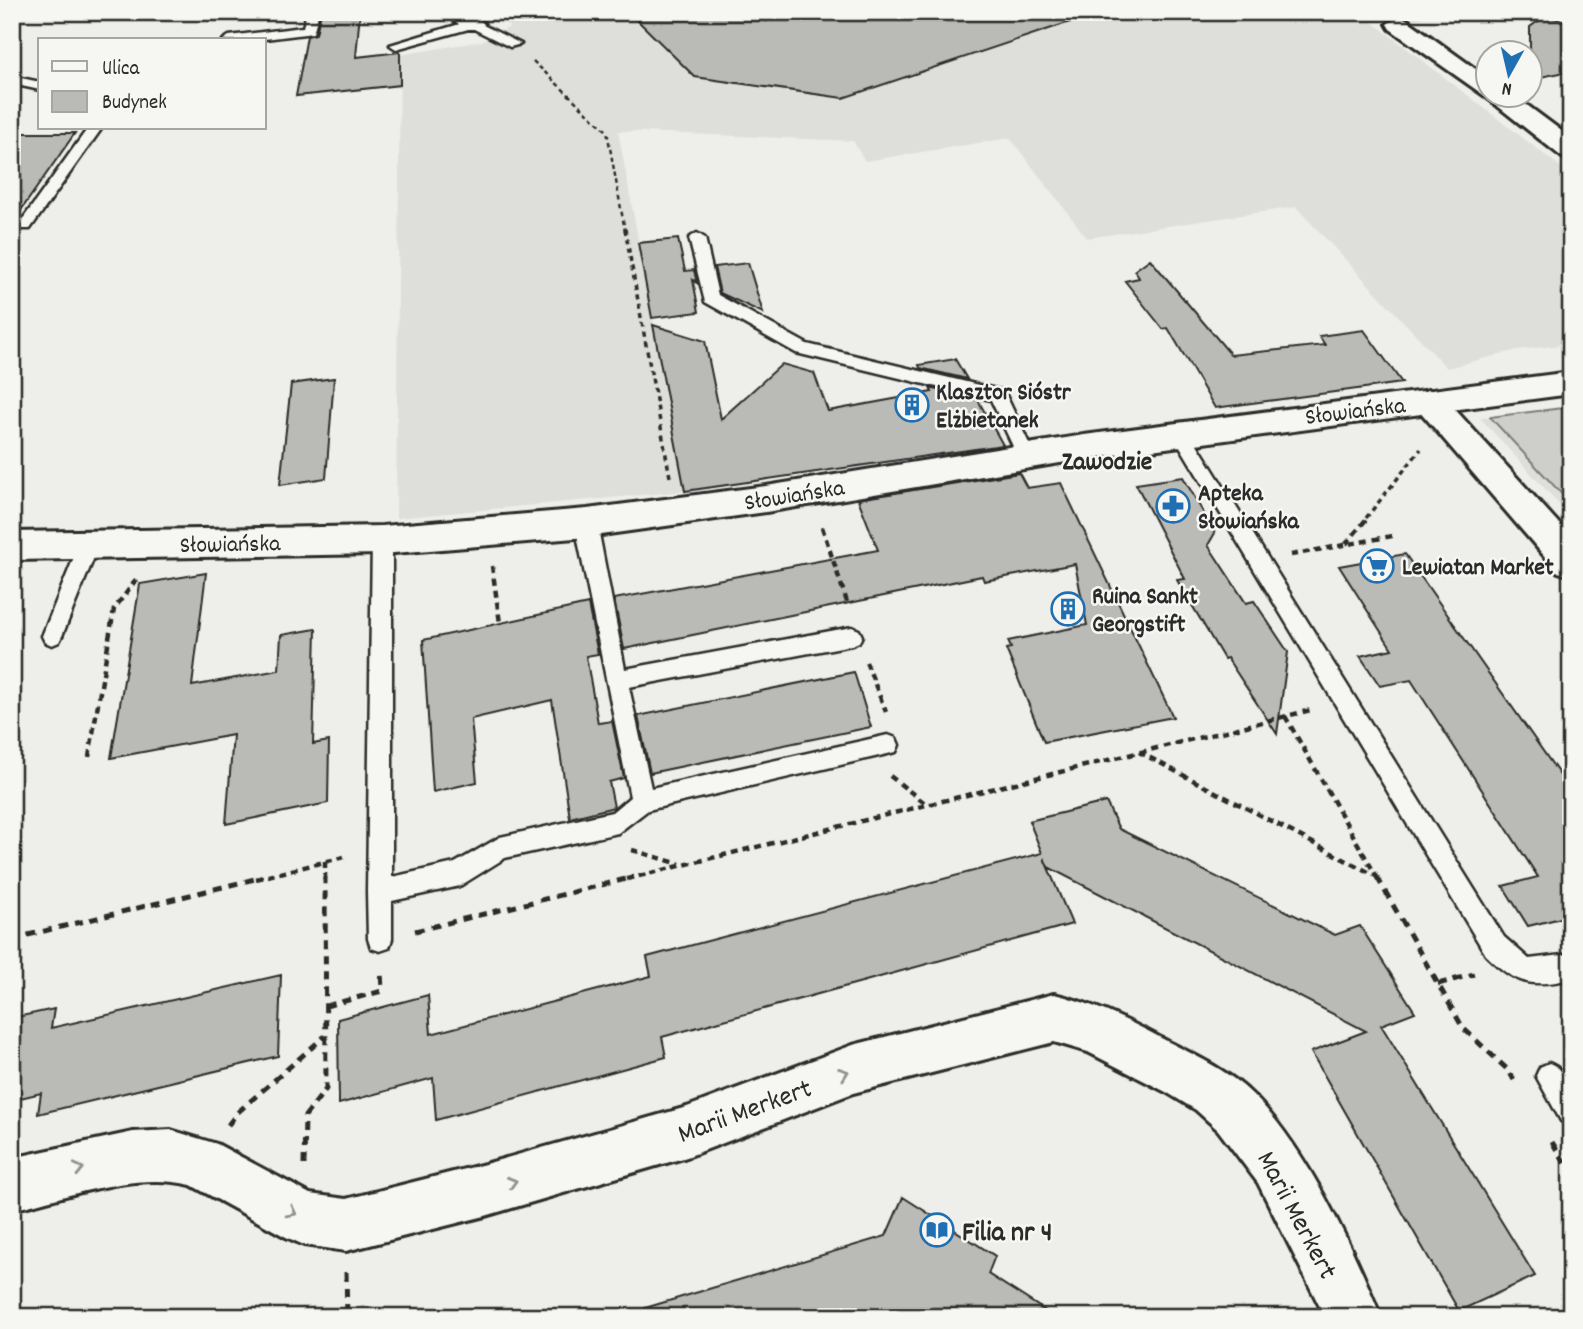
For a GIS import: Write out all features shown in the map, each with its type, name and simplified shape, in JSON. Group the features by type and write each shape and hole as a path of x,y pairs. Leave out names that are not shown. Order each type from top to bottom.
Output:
{"street":[{"path":"1398,24 1474,78"},
{"path":"1514,108 1571,151"},
{"name":"Słowiańska","path":"12,546 382,540 587,523 676,512 1181,433 1571,383"},
{"path":"1429,401 1571,562"},
{"name":"Marii Merkert","path":"12,1184 133,1157 171,1155 199,1162 304,1219 346,1224 485,1190 687,1132 853,1069 1054,1018 1079,1023 1128,1046 1214,1093 1245,1122 1264,1145 1284,1180 1354,1317"}],"lane":[{"path":"245,38 309,30 313,12"},
{"path":"396,45 464,18 515,44"},
{"path":"12,80 38,86"},
{"path":"25,226 94,130"},
{"path":"697,238 711,298 802,349 998,396 1026,456"},
{"path":"1181,433 1495,946 1512,964 1535,974 1571,966"},
{"path":"587,523 588,540 642,801"},
{"path":"380,939 382,540"},
{"path":"52,636 89,545"},
{"path":"618,681 852,636"},
{"path":"379,892 460,874 500,848 618,822 642,801 888,745"},
{"path":"1549,1076 1571,1111"}],"path":[{"path":"515,44 607,131 676,512"},
{"path":"1346,544 1432,435 1451,428"},
{"path":"1259,560 1391,536"},
{"path":"89,757 114,609 132,589 151,544"},
{"path":"491,560 500,623"},
{"path":"326,1006 382,991 380,939 1346,702"},
{"path":"1285,716 1463,1028 1509,1071 1522,1093"},
{"path":"1139,752 1377,877"},
{"path":"12,939 379,849"},
{"path":"304,1219 304,1116 326,1089 325,861"},
{"path":"199,1162 238,1112 326,1036"},
{"path":"1549,1138 1571,1174"}],"shaded area":[{"path":"488,12 1444,12 1413,19 1371,21 1474,100 1474,108 1484,108 1571,175 1571,344 1517,350 1447,368 1296,207 1087,238 1010,138 865,161 853,141 618,131 685,491 396,518 400,55 482,41 510,27"},
{"path":"1571,407 1571,517 1480,418"},
{"path":"1571,407 1571,504 1490,417"}],"building":[{"path":"321,12 360,12 356,57 400,52 400,85 296,96 307,36 316,34"},
{"path":"629,12 757,12 766,21 794,12 1078,12 1079,19 843,98 695,77"},
{"path":"1545,16 1571,22 1571,71 1544,76 1544,38 1530,38 1530,27"},
{"path":"12,133 75,133 12,223"},
{"path":"678,239 685,271 694,270 697,283 693,280 699,312 652,318 638,243"},
{"path":"1150,259 1231,355 1325,345 1319,336 1364,330 1402,383 1215,408 1168,328 1163,329 1125,281 1139,278 1135,270"},
{"path":"748,263 763,313 720,293 714,267"},
{"name":"Klasztor Sióstr Elżbietanek","path":"653,325 705,341 721,419 782,364 814,373 828,411 932,392 930,388 978,400 1003,445 685,491"},
{"path":"955,359 967,379 920,368 919,365"},
{"path":"334,378 326,478 280,485 291,384"},
{"name":"Ruina Sankt Georgstift","path":"1019,473 1027,488 1061,483 1173,717 1044,742 1006,649 1011,648 1008,641 1087,625 1075,564 984,581 982,576 624,649 614,599 878,550 858,499"},
{"path":"1183,477 1215,533 1208,545 1246,603 1254,601 1288,652 1277,734 1227,658 1224,659 1177,580 1185,579 1136,484"},
{"path":"1405,554 1571,791 1571,927 1565,917 1528,926 1503,886 1538,877 1411,680 1380,686 1360,656 1392,649 1339,566"},
{"path":"206,573 192,686 279,670 281,635 316,629 313,744 329,741 328,803 226,824 233,735 111,758 140,584"},
{"path":"588,604 598,654 586,656 598,723 612,721 624,778 609,782 614,807 570,818 552,700 471,719 477,782 433,792 423,640"},
{"path":"854,672 871,727 650,773 638,716"},
{"path":"1106,802 1119,829 1335,935 1360,926 1415,1012 1381,1025 1535,1276 1459,1311 1311,1052 1366,1031 1048,867 1044,858 1072,924 662,1037 666,1057 436,1120 433,1078 339,1104 338,1019 428,995 431,1034 651,976 647,957 1042,853 1029,821"},
{"path":"281,975 278,1056 38,1114 41,1093 12,1100 12,1018 54,1009 51,1028"},
{"path":"903,1197 995,1256 988,1274 1055,1317 646,1317 645,1308 886,1236"}],"place":[{"name":"Klasztor Sióstr Elżbietanek","path":"912,405"},
{"name":"Apteka Słowiańska","path":"1173,506"},
{"name":"Lewiatan Market","path":"1377,566"},
{"name":"Ruina Sankt Georgstift","path":"1068,609"},
{"name":"Filia nr 4","path":"937,1230"}],"district":[{"name":"Zawodzie","path":"1107,460"}]}
